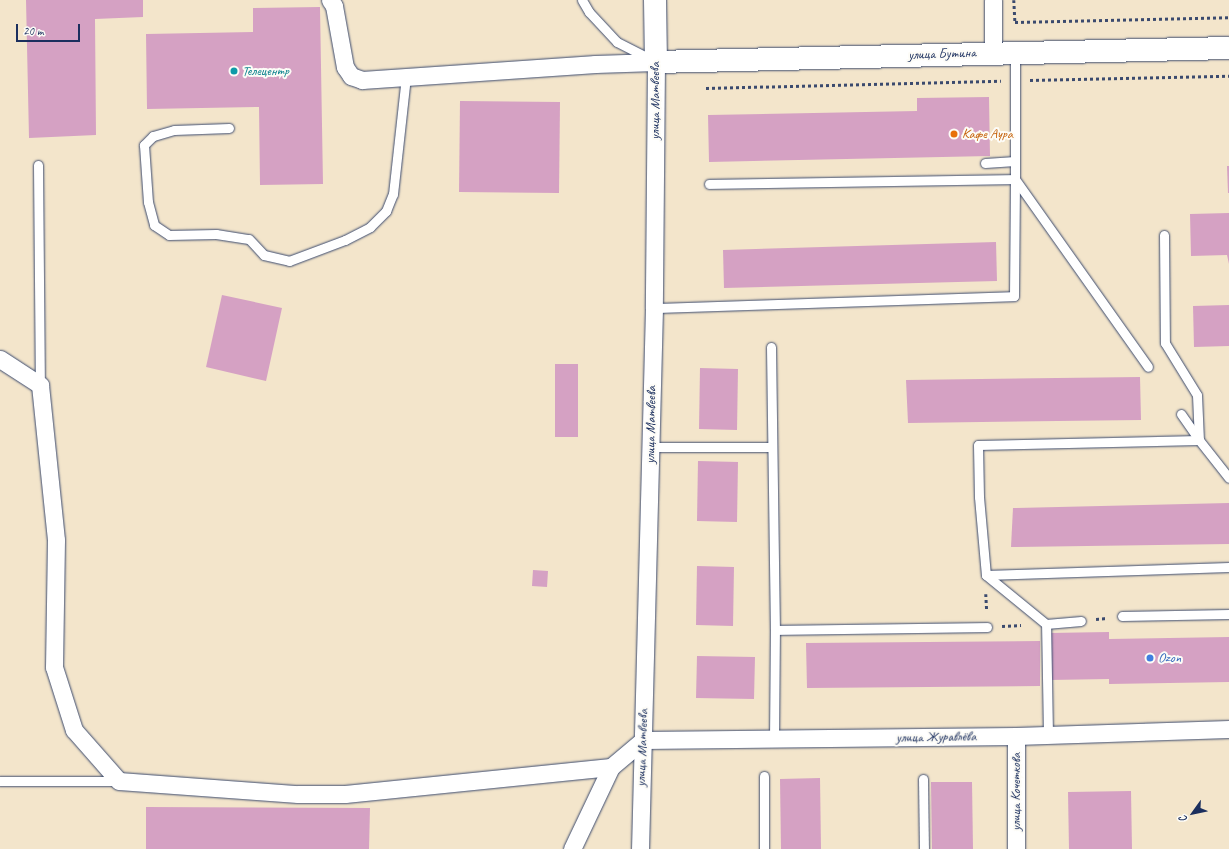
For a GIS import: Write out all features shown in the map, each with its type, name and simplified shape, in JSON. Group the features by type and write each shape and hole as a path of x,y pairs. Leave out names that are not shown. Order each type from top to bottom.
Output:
{"street":[{"path":"330,0 334,6 345,67 351,76 362,80 595,64 656,62"},
{"name":"улица Матвеева","path":"640,849 654,308 656,62 655,0"},
{"path":"993,0 993,53"},
{"name":"улица Бутина","path":"656,62 1229,48"},
{"path":"0,359 40,385 56,540 54,667 74,730 119,781 298,794 345,794 611,767"},
{"name":"улица Журавлёва","path":"643,740 1016,736 1229,729"},
{"name":"улица Кочеткова","path":"1016,736 1016,849"},
{"path":"572,849 611,767 643,740"}],"lane":[{"path":"582,0 589,12 617,42 656,62"},
{"path":"654,308 1014,296 1015,53"},
{"path":"229,128 174,130 152,136 144,145 148,202 154,225 169,235 216,234 249,239 264,255 289,261 345,240 370,227 386,212 394,194 406,77"},
{"path":"985,163 1015,161"},
{"path":"38,165 40,385"},
{"path":"709,184 1015,179"},
{"path":"1015,179 1148,367"},
{"path":"1164,235 1165,343 1197,395 1199,440"},
{"path":"771,347 775,630 774,739"},
{"path":"1181,414 1229,478"},
{"path":"1081,621 1046,624 986,575 979,497 978,445 1199,440"},
{"path":"650,447 772,447"},
{"path":"986,575 1229,566"},
{"path":"1122,616 1229,614"},
{"path":"1046,624 1048,735"},
{"path":"775,630 987,627"},
{"path":"764,776 764,849"},
{"path":"924,779 924,849"},
{"path":"0,781 119,781"}],"path":[{"path":"1014,0 1015,22 1229,17"},
{"path":"706,88 1229,76"},
{"path":"986,575 987,627 1046,624"},
{"path":"1081,621 1122,616"}],"building":[{"path":"26,0 143,0 143,17 95,19 96,135 29,138"},
{"name":"Телецентр","path":"320,7 323,184 260,185 259,107 147,109 146,34 253,32 253,8"},
{"path":"989,97 990,156 709,162 708,115 917,111 917,98"},
{"path":"460,101 560,102 559,193 459,192"},
{"path":"1227,166 1229,166 1229,193 1228,193"},
{"path":"1229,213 1229,264 1227,255 1191,256 1190,214"},
{"path":"996,242 997,281 724,288 723,250"},
{"path":"222,295 282,308 266,381 206,367"},
{"path":"1229,305 1229,346 1194,347 1193,306"},
{"path":"555,364 578,364 578,437 555,437"},
{"path":"700,368 738,369 737,430 699,429"},
{"path":"1140,377 1141,420 908,423 906,380"},
{"path":"698,461 738,462 737,522 697,521"},
{"path":"1229,503 1229,544 1011,547 1013,508"},
{"path":"697,566 734,567 733,626 696,625"},
{"path":"533,570 548,571 547,587 532,586"},
{"path":"1109,632 1109,639 1229,637 1229,682 1109,684 1109,679 1049,680 1048,633"},
{"path":"1040,641 1040,686 807,688 806,643"},
{"path":"697,656 755,657 754,699 696,698"},
{"path":"820,778 821,849 781,849 780,779"},
{"path":"931,782 972,782 973,849 932,849"},
{"path":"1131,791 1132,849 1069,849 1068,792"},
{"path":"146,807 370,808 369,849 146,849"}],"place":[{"name":"Телецентр","path":"234,71"},
{"name":"Кафе Аура","path":"954,134"},
{"name":"Ozon","path":"1150,658"}]}
